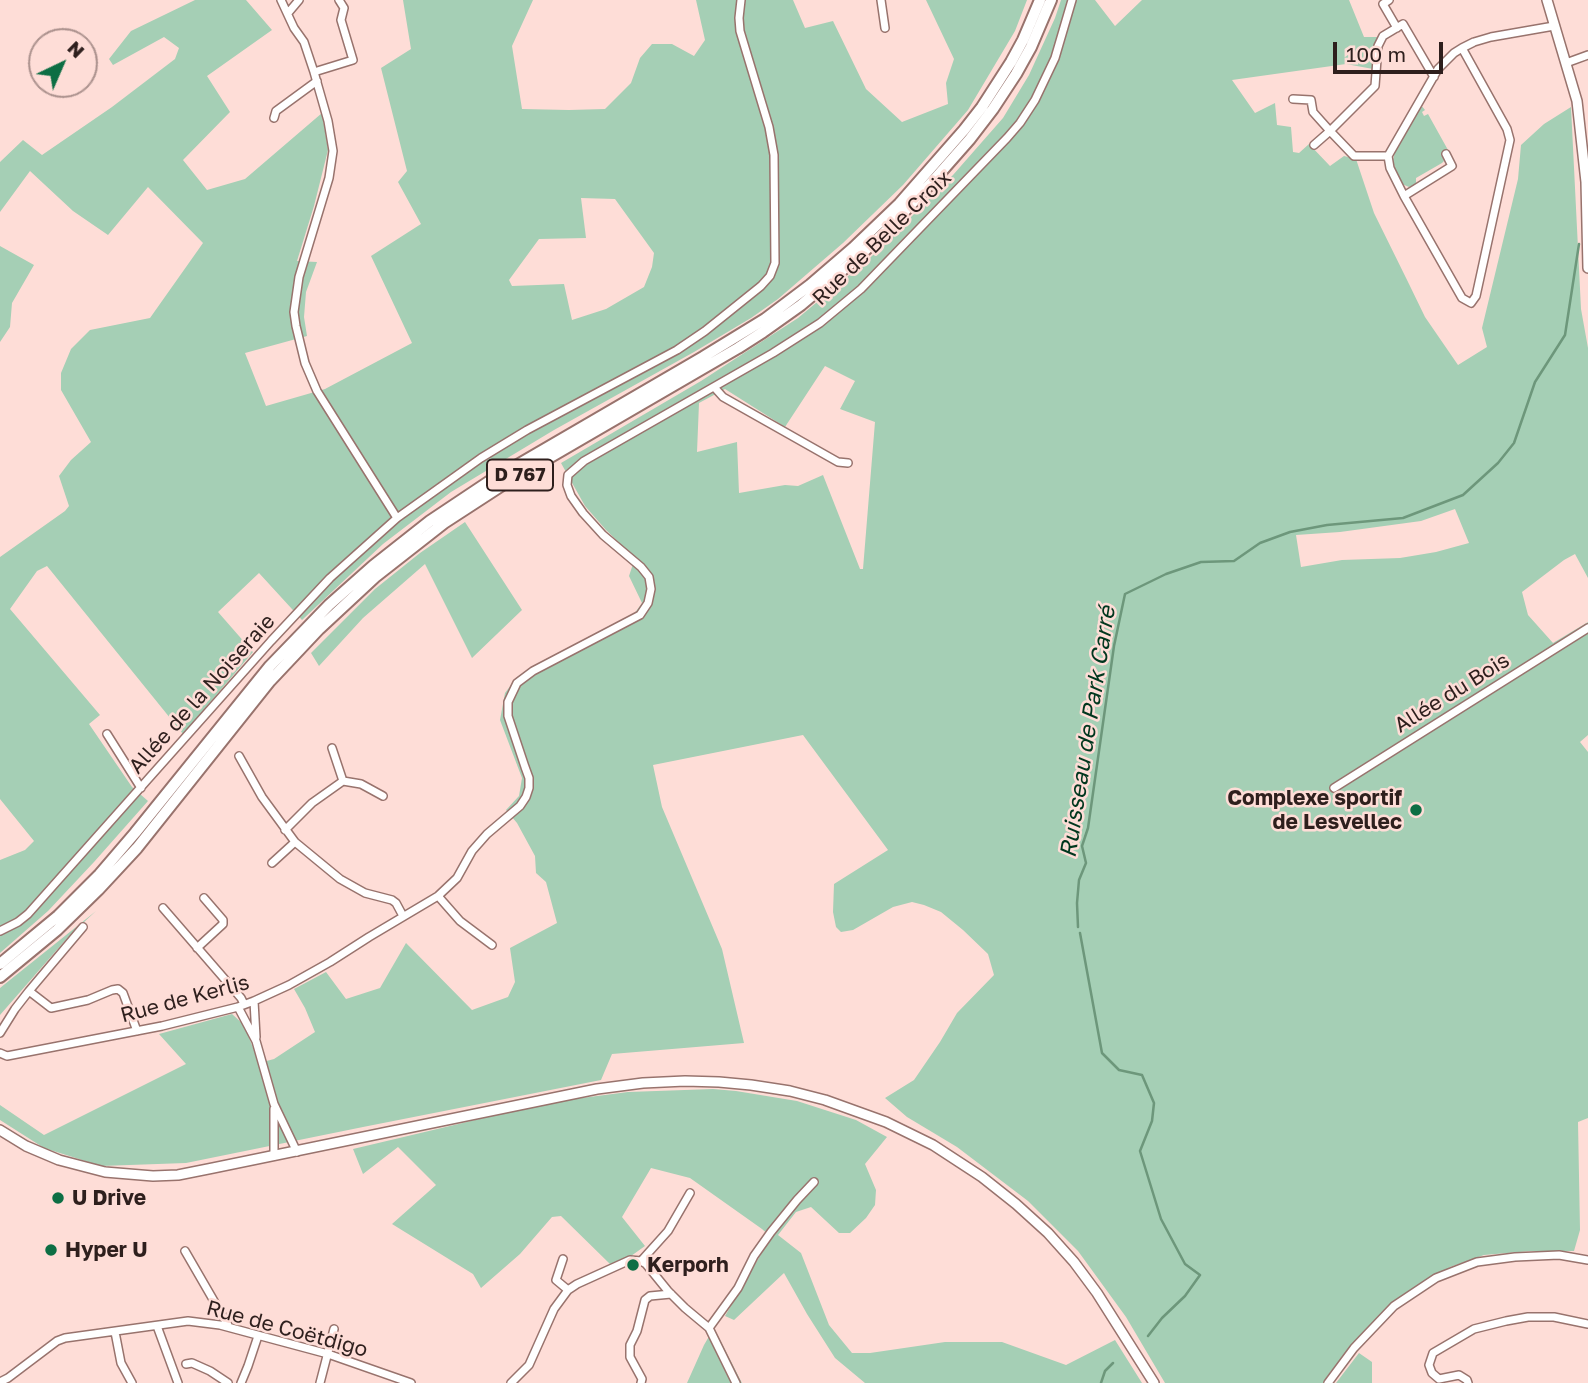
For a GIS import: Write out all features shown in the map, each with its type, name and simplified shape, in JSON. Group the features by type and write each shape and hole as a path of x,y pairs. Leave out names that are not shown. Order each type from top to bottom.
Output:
{"highway":[{"name":"D 767","path":"0,964 58,916 99,875 270,666 311,622 373,566 430,521 490,481 738,336 795,297 853,248 908,194 964,131 1012,62 1040,0"},
{"name":"D 767","path":"0,977 57,930 99,890 270,681 319,629 374,577 444,523 482,498 754,337 801,305 851,263 915,201 993,110 1031,47 1051,0"}],"main road":[{"path":"1547,0 1577,101 1586,182 1588,268"},
{"path":"0,1130 26,1146 59,1160 106,1172 178,1175 597,1089 685,1081 751,1085 790,1091 825,1100 886,1122 933,1145 1016,1203 1074,1262 1154,1383"}],"street":[{"path":"281,0 304,43 314,72 328,121 333,151 329,178 299,277 294,312 296,326 305,363 317,391 397,518"},
{"path":"288,13 299,0"},
{"path":"314,72 353,60 341,20 344,8 340,0"},
{"name":"Allée de la Noiseraie","path":"0,931 19,922 28,914 271,641 330,578 397,518 438,487 527,430 677,350 714,324 770,276 775,263 773,143 740,31 741,0"},
{"path":"881,0 885,28"},
{"name":"Rue de Belle Croix","path":"568,475 584,461 773,354 820,323 861,289 1007,138 1035,100 1055,58 1073,0"},
{"path":"1389,0 1383,4 1397,28"},
{"path":"1314,145 1375,86 1378,46 1383,36 1403,24 1434,77"},
{"path":"1462,48 1507,129 1510,140 1476,296 1471,303 1462,298 1404,196 1390,168 1388,156 1444,61 1462,48 1491,37 1554,26"},
{"path":"1566,63 1588,55"},
{"path":"274,118 276,111 317,81"},
{"path":"1293,99 1311,100 1312,112 1354,156 1388,156"},
{"path":"1404,196 1452,166 1446,153"},
{"path":"714,387 723,397 838,462 848,463"},
{"name":"Rue de Kerlis","path":"0,1053 7,1056 137,1031 241,1006 289,985 330,962 438,896 457,878 472,851 487,834 520,806 529,788 508,716 508,702 517,683 533,671 640,615 648,603 651,589 649,577 583,513 570,496 568,475"},
{"name":"Allée du Bois","path":"1334,788 1588,628"},
{"path":"107,734 141,788"},
{"path":"331,748 343,781"},
{"path":"239,756 262,797 295,842 340,879 365,893 396,902 403,916"},
{"path":"285,830 312,803 343,781 361,784 383,796"},
{"path":"272,863 295,842"},
{"path":"438,896 460,921 492,945"},
{"path":"197,948 223,924 223,920 204,898"},
{"path":"163,908 241,998 241,1006 256,1041 274,1104 297,1152"},
{"path":"0,1033 29,990 83,927"},
{"path":"29,990 51,1008 118,989 123,993 137,1031"},
{"path":"254,1001 256,1041"},
{"path":"274,1104 274,1156"},
{"path":"709,1328 738,1288 754,1256 771,1232 814,1182"},
{"path":"641,1261 668,1231 690,1193"},
{"path":"184,1251 229,1328"},
{"path":"1328,1383 1354,1348 1394,1306 1436,1278 1477,1262 1515,1257 1559,1255 1588,1260"},
{"path":"563,1259 556,1280 568,1290"},
{"path":"511,1383 529,1365 554,1309 568,1290 630,1260 641,1261 652,1270 671,1294 709,1328 736,1383"},
{"path":"641,1383 642,1379 630,1357 630,1345 637,1331 645,1300 650,1296 671,1294"},
{"path":"1468,1383 1459,1376 1439,1379 1432,1373 1429,1365 1433,1353 1474,1329 1506,1321 1528,1317 1554,1317 1588,1324"},
{"name":"Rue de Coëtdigo","path":"0,1382 65,1338 188,1321 220,1325 328,1354 411,1383"},
{"path":"157,1326 178,1383"},
{"path":"320,1383 334,1329"},
{"path":"116,1332 121,1363 132,1383"},
{"path":"241,1383 258,1336"},
{"path":"187,1364 192,1363 210,1371 228,1383"}],"green space":[{"path":"195,0 246,0 272,30 207,76 230,112 183,160 207,190 245,179 322,113 328,150 297,261 317,262 306,292 304,317 307,336 245,353 266,406 325,389 412,343 371,256 421,224 398,182 407,171 381,68 411,49 403,0 533,0 512,46 522,109 569,110 605,109 631,83 640,58 652,44 672,44 694,56 705,40 696,0 793,0 805,28 833,21 866,89 902,122 948,104 946,83 954,59 926,0 1027,0 1015,31 968,110 903,185 843,243 778,299 694,352 554,430 451,492 383,544 302,620 259,573 218,612 253,652 183,734 47,566 37,571 10,609 100,715 89,724 132,787 148,801 48,911 0,953 0,860 25,850 34,841 0,799 0,557 69,506 59,476 71,460 91,442 61,390 61,373 71,349 90,330 150,318 203,243 148,187 108,235 73,211 30,171 0,212 0,162 23,140 42,155 175,59 179,48 164,37 113,65 109,59 131,31","holes":["581,198 615,199 654,253 644,287 606,309 572,320 564,284 512,286 509,280 539,239 586,238"]},
{"path":"1061,0 1095,0 1115,26 1142,0 1349,0 1364,37 1377,37 1373,69 1346,64 1232,80 1255,113 1275,103 1277,125 1291,127 1293,152 1299,153 1309,144 1330,166 1344,156 1356,159 1374,213 1425,317 1458,365 1487,347 1482,328 1518,179 1521,145 1544,124 1571,107 1581,309 1588,348 1588,578 1575,554 1522,592 1528,615 1553,643 1588,622 1588,735 1580,742 1588,752 1588,1118 1578,1122 1580,1230 1574,1251 1484,1255 1450,1267 1391,1303 1360,1336 1323,1383 1165,1383 1126,1317 1078,1251 1028,1201 957,1147 907,1117 885,1098 914,1080 957,1013 994,975 988,954 941,912 924,905 912,902 893,907 853,930 841,932 836,927 833,912 834,884 888,850 803,735 653,765 662,807 722,949 744,1043 612,1054 601,1080 186,1163 101,1166 44,1148 0,1120 0,1105 44,1135 186,1064 159,1034 232,1014 244,1025 259,1063 274,1059 315,1032 294,989 326,972 346,999 380,988 406,943 472,1010 508,997 515,982 510,948 557,923 546,882 536,873 535,856 517,823 506,810 519,796 522,778 500,720 505,693 517,677 634,614 642,603 629,576 635,558 585,506 561,463 701,381 798,318 872,256 953,175 1003,118 1029,75","holes":["825,366 855,381 840,409 875,422 863,569 860,569 823,475 798,486 785,485 739,493 737,442 697,452 699,403 725,389 785,427","1455,509 1469,543 1400,558 1342,560 1301,567 1296,535 1421,521"]},
{"path":"1420,104 1425,110 1422,112 1424,116 1428,114 1448,150 1441,154 1444,161 1442,163 1416,178 1416,185 1409,187 1402,184 1393,160 1396,148"},
{"path":"0,246 34,265 12,303 10,327 0,342"},
{"path":"465,522 522,610 472,658 425,564 363,618 319,666 311,653 375,589"},
{"path":"96,911 69,936 0,1015 0,988"},
{"path":"713,1089 797,1101 856,1120 887,1137 865,1164 876,1190 875,1205 850,1233 839,1233 811,1207 796,1212 778,1235 801,1253 829,1325 852,1353 870,1353 945,1342 1002,1342 1066,1365 1115,1340 1142,1383 865,1383 835,1358 784,1273 734,1320 725,1316 771,1237 690,1178 651,1168 622,1217 645,1246 631,1256 610,1264 561,1216 552,1217 520,1254 481,1288 473,1274 392,1224 436,1185 398,1147 363,1174 353,1149 551,1102 628,1092"},
{"path":"714,1328 742,1383 687,1383"},
{"path":"1359,1353 1372,1362 1372,1383 1336,1383"}],"waterway":[{"name":"Ruisseau de Park Carré","path":"1078,927 1079,880 1086,863 1082,846 1088,828 1114,646 1125,594 1166,574 1201,562 1234,561 1260,543 1290,532 1327,525 1403,518 1463,495 1498,463 1514,443 1535,382 1565,335 1579,244"},
{"name":"Ruisseau de Park Carré","path":"1080,933 1102,1053 1119,1070 1142,1075 1154,1103 1152,1121 1140,1151 1161,1219 1185,1264 1200,1275 1185,1296 1148,1336"},
{"path":"1101,1383 1105,1371 1113,1363"}],"place":[{"name":"Complexe sportif de Lesvellec","path":"1416,810"},
{"name":"U Drive","path":"58,1198"},
{"name":"Hyper U","path":"51,1250"},
{"name":"Kerporh","path":"633,1265"}]}
